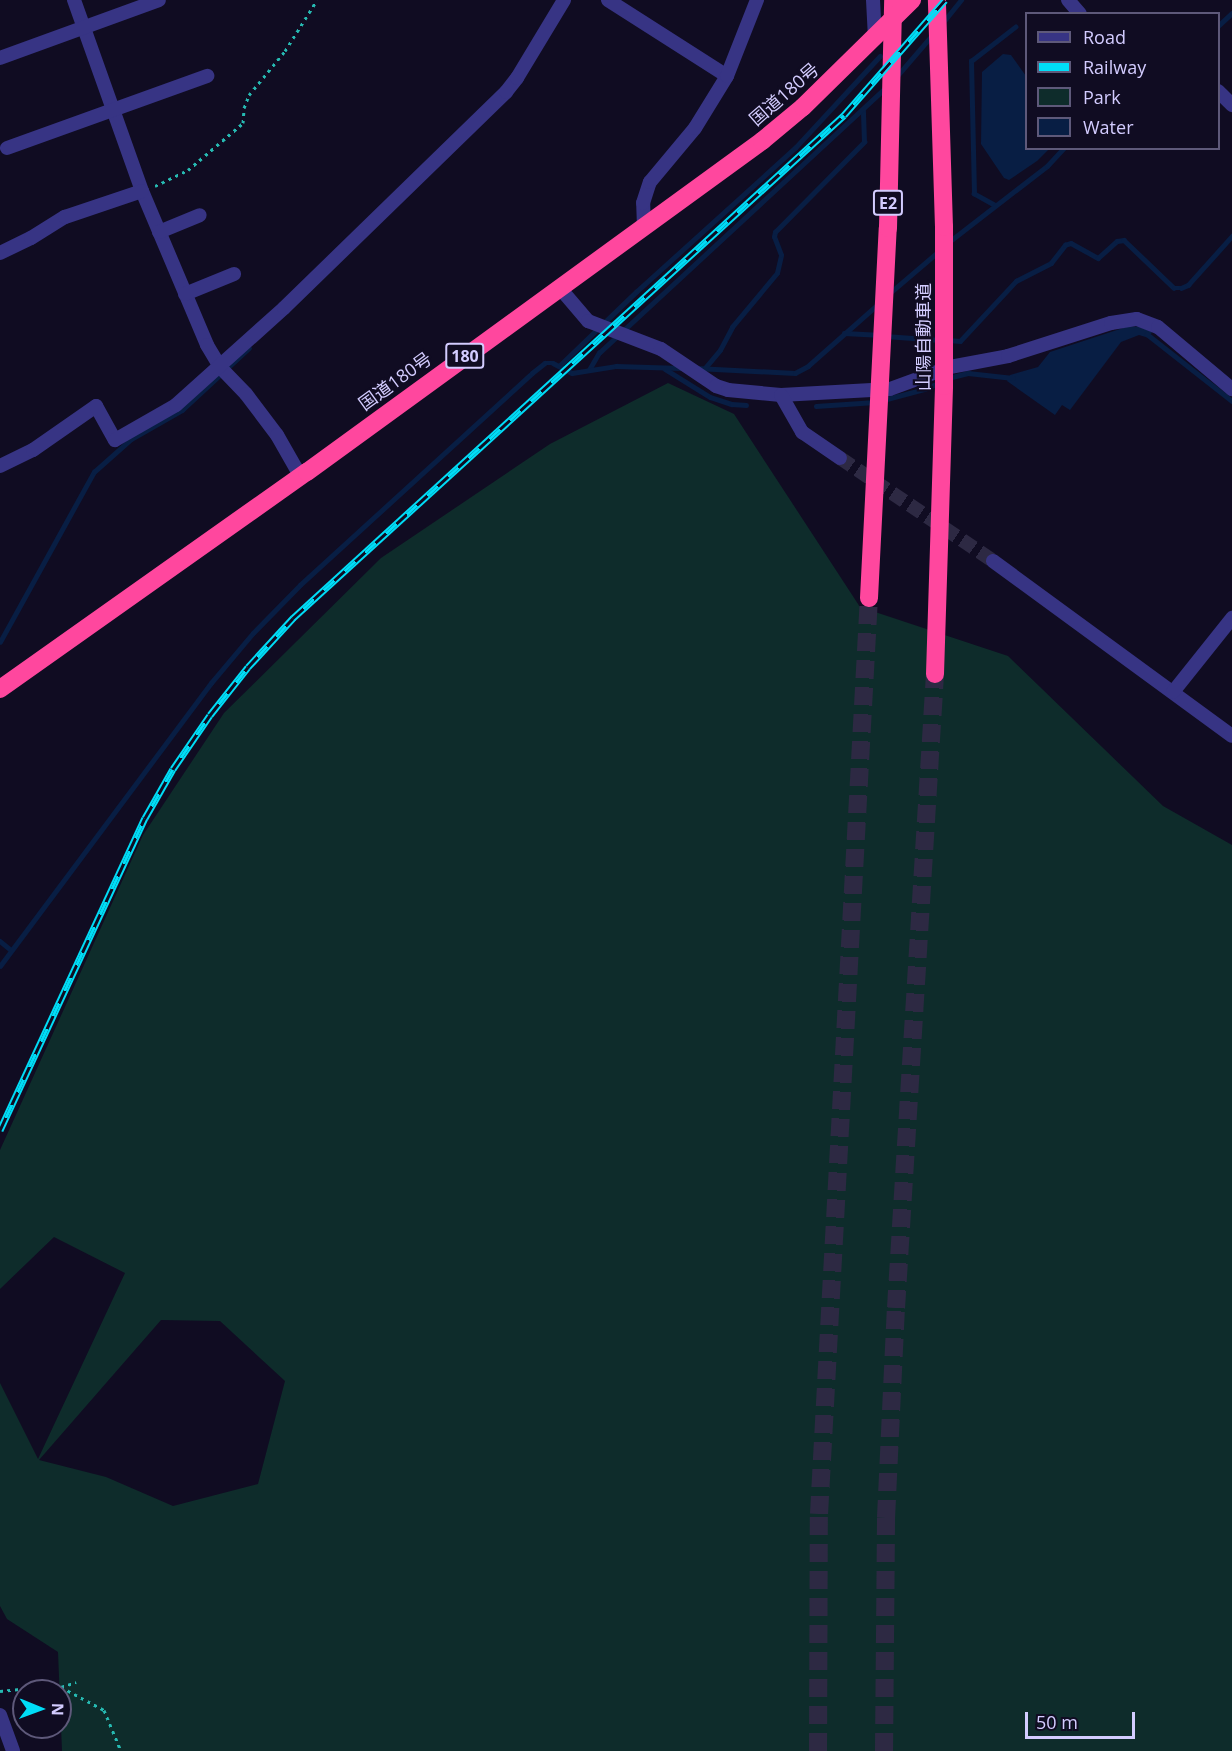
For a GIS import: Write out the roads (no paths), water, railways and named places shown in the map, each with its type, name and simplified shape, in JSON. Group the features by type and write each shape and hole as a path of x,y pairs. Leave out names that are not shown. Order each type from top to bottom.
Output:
{"highway":[{"name":"E2","path":"869,598 888,228 893,0"},
{"name":"国道180号","path":"0,689 301,477 762,141 803,107 912,0"},
{"name":"山陽自動車道","path":"935,674 944,386 944,227 937,0"}],"street":[{"path":"74,0 142,191 207,345 223,370 262,414 301,477"},
{"path":"0,58 159,0"},
{"path":"0,466 33,450 96,406 115,440 176,405 223,370 506,92 517,78 564,0"},
{"path":"608,0 727,76"},
{"path":"644,227 643,203 650,182 695,128 727,76 757,0"},
{"path":"873,0 875,38"},
{"path":"1068,0 1078,12"},
{"path":"7,148 207,76"},
{"path":"1220,93 1232,105"},
{"path":"0,253 31,238 65,217 142,191"},
{"path":"159,232 200,215"},
{"path":"185,294 234,274"},
{"path":"559,287 588,321 661,349 686,363 706,380 728,390 781,395 890,389 950,367 1008,356 1111,323 1137,319 1158,327 1232,389"},
{"path":"781,395 802,432 840,458"},
{"path":"993,561 1232,736"},
{"path":"1173,692 1232,618"},
{"path":"0,1715 13,1751"}],"water":[{"path":"1003,54 1011,55 1025,75 1025,150 1048,150 1037,161 1009,180 1004,178 981,144 982,72"},
{"path":"1129,326 1140,327 1152,332 1149,338 1139,335 1121,342 1070,410 1062,405 1055,415 1007,381 1010,375 1038,367 1050,352"}],"waterway":[{"path":"944,21 961,0"},
{"path":"1220,24 1232,13"},
{"path":"994,205 974,194 971,61 1015,27"},
{"path":"897,76 933,34"},
{"path":"559,366 636,292 795,148 880,56"},
{"path":"589,370 599,353 885,88"},
{"path":"705,368 720,350 732,327 777,273 781,255 774,237 775,232 864,142 863,110"},
{"path":"950,241 1047,166 1062,150"},
{"path":"948,340 960,341 1016,281 1051,263 1065,245 1071,243 1098,258 1117,241 1124,240 1174,288 1181,288 1188,285 1232,236"},
{"path":"891,292 939,251"},
{"path":"696,368 795,373 808,366 878,304"},
{"path":"844,333 877,335"},
{"path":"1147,334 1232,401"},
{"path":"885,336 940,340"},
{"path":"0,642 94,472 131,439 182,410 249,348"},
{"path":"0,966 211,683 253,633 300,585 532,373 545,363 553,363 572,373 616,366 681,368"},
{"path":"665,369 710,397 732,404 746,405"},
{"path":"948,378 968,373 1013,378"},
{"path":"883,400 925,389 941,382"},
{"path":"816,406 875,402"},
{"path":"0,941 11,950"}],"tunnel":[{"path":"840,458 993,561"},
{"path":"818,1751 819,1514 869,598"},
{"path":"884,1751 886,1518 896,1308 935,674"}],"railway":[{"path":"0,1130 145,818 173,769 210,715 248,667 293,618 844,115 945,0"}]}
